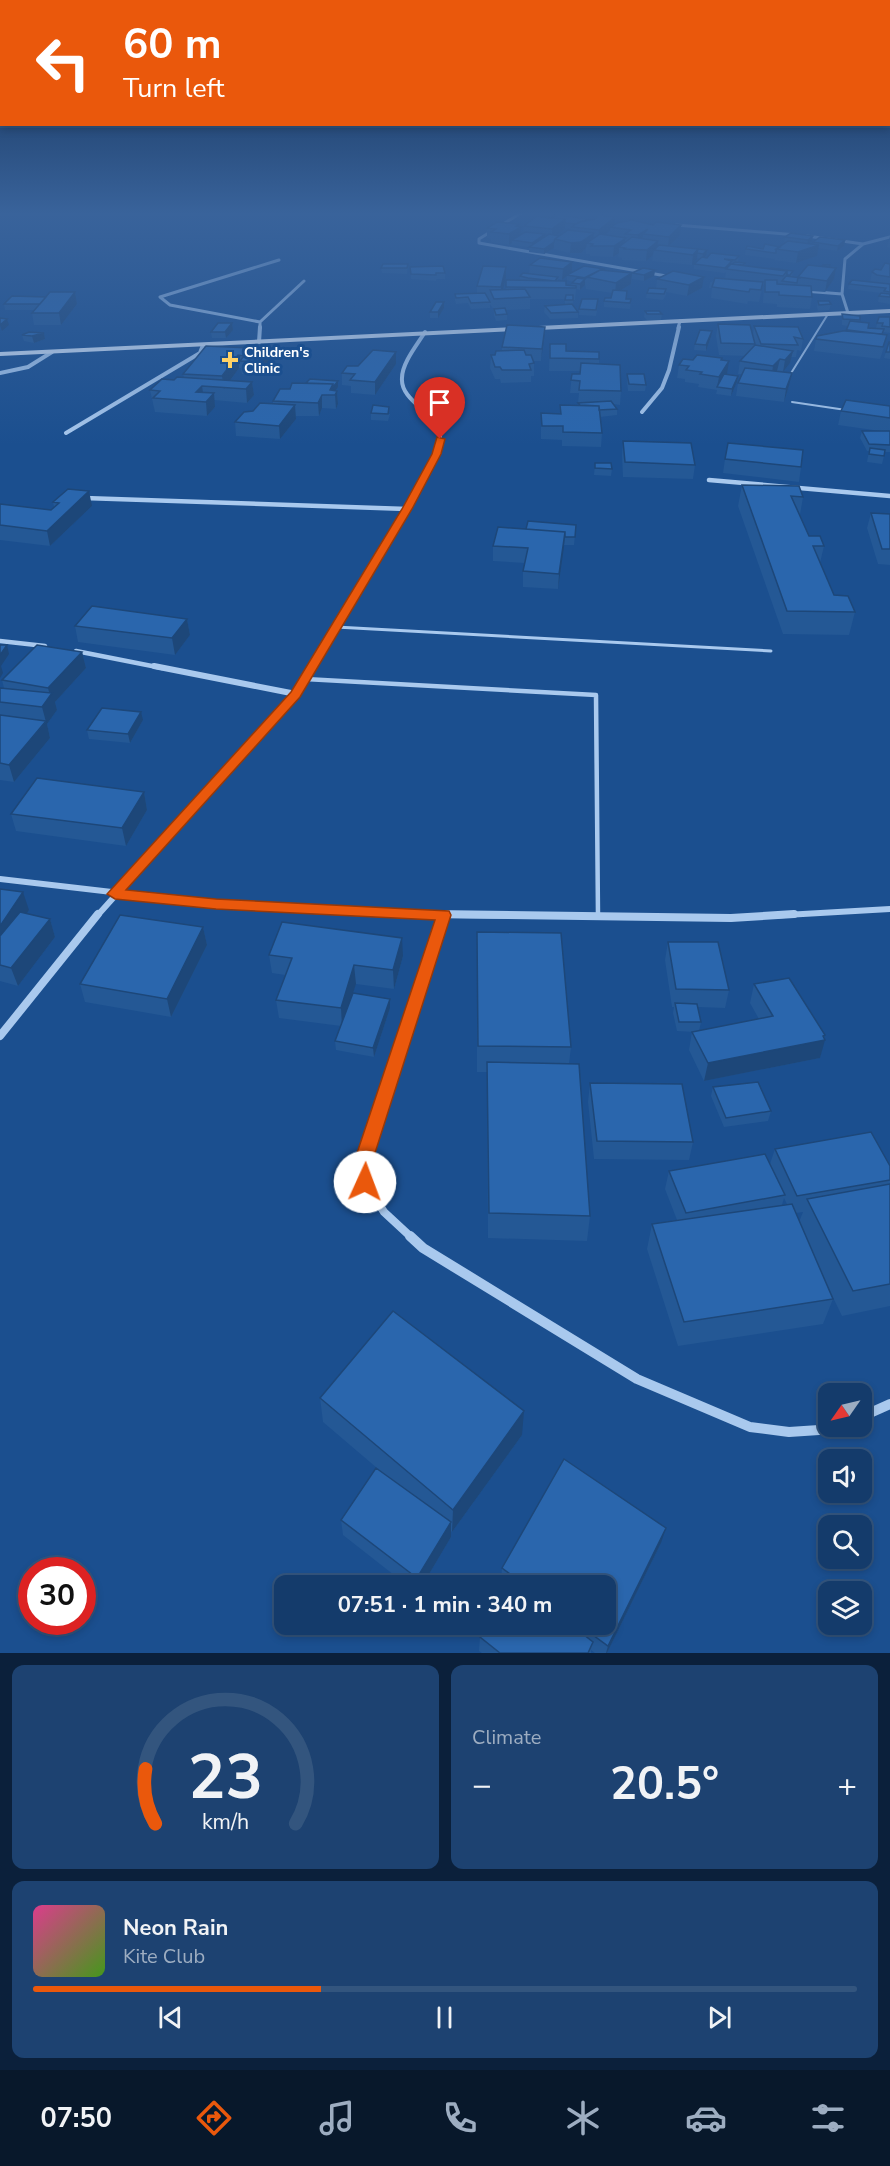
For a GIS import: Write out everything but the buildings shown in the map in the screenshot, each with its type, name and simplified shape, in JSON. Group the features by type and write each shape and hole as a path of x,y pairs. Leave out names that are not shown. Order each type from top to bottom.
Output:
{"main road":[{"path":"0,354 890,311"}],"street":[{"path":"182,290 160,297 163,302 170,305 260,322"},
{"path":"259,342 260,322 294,290"},
{"path":"798,290 842,294"},
{"path":"842,290 848,313"},
{"path":"642,412 662,388 669,370 680,321"},
{"path":"0,1036 115,894 296,694 407,509 436,454 440,439 438,429 410,398 401,381 403,370 425,332"},
{"path":"66,433 200,353 203,345"},
{"path":"0,373 31,368 52,352"},
{"path":"709,480 890,496"},
{"path":"76,497 407,509"},
{"path":"0,641 47,647"},
{"path":"70,650 296,694"},
{"path":"0,879 115,894 227,904 444,915 732,918 890,909"},
{"path":"444,915 366,1153 365,1182 384,1212 423,1248 638,1379 750,1427 789,1432 818,1430"},
{"path":"872,1412 890,1404"}],"lane":[{"path":"787,380 828,314"},
{"path":"792,402 846,410"},
{"path":"336,627 771,651"},
{"path":"305,679 596,695 598,916"}],"place":[{"name":"Children's Clinic","path":"230,360"}],"route":[{"path":"365,1182 366,1153 444,915 216,904 115,894 296,694 407,509 436,454 440,439"}]}
